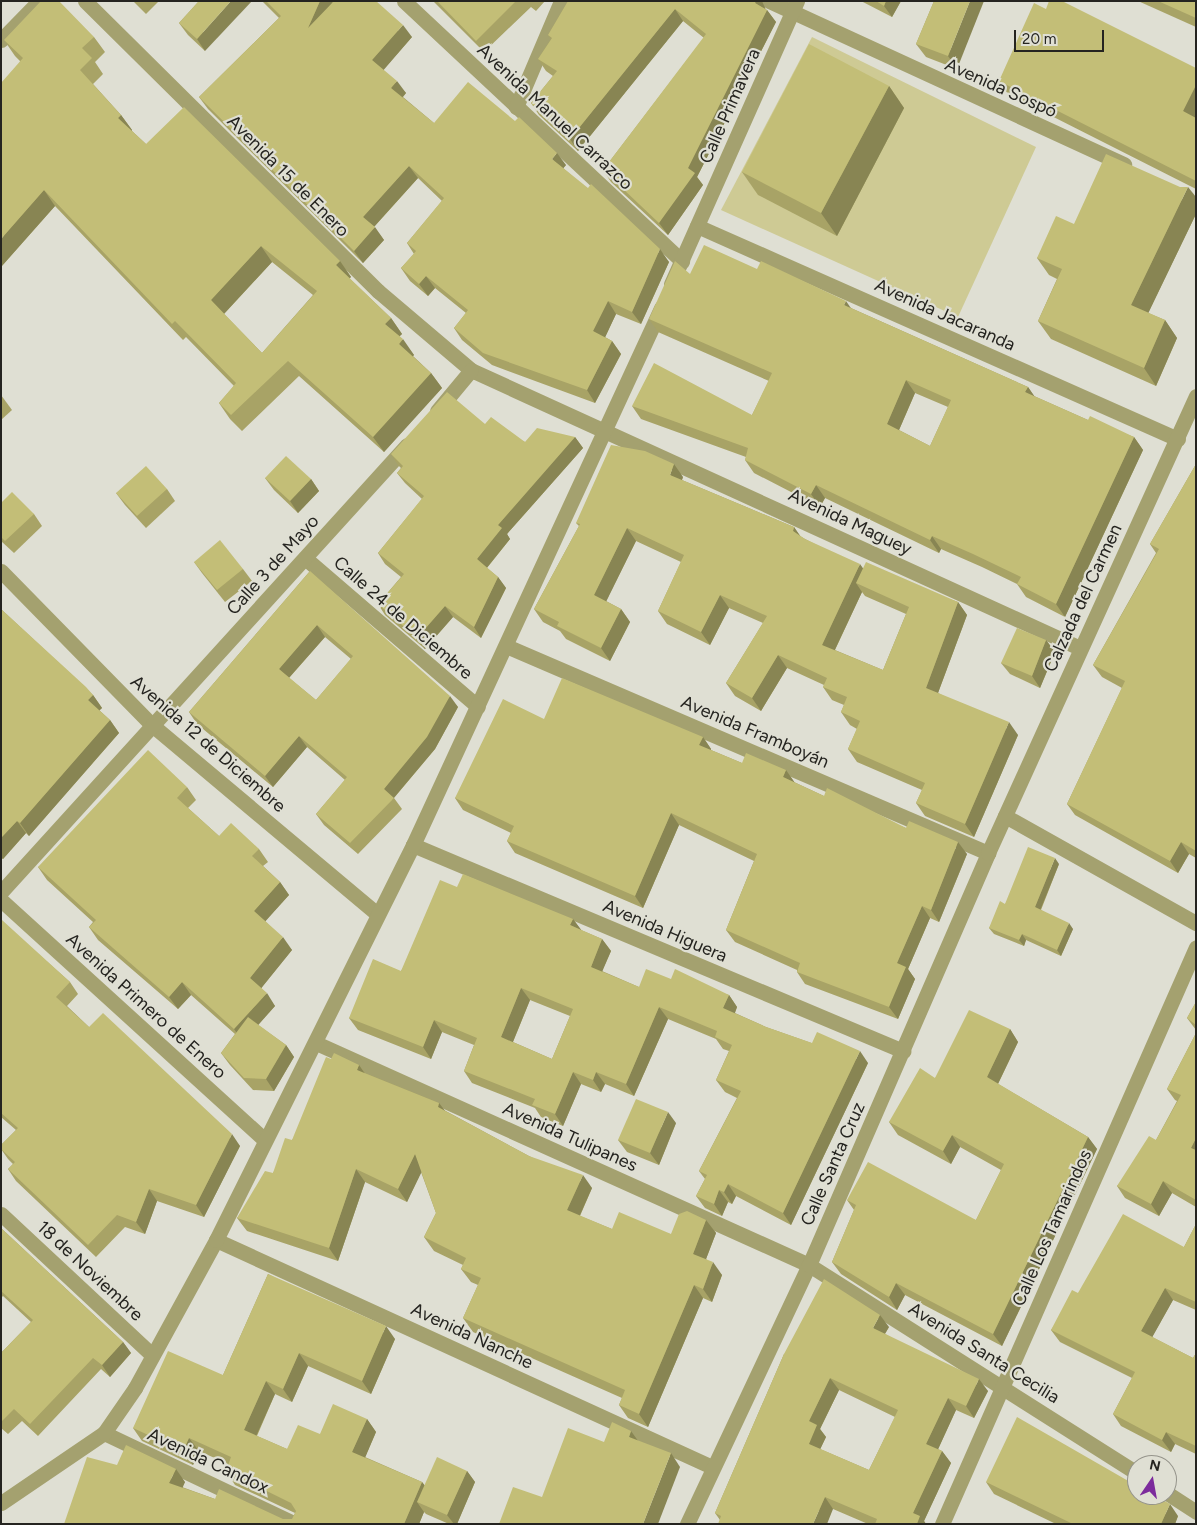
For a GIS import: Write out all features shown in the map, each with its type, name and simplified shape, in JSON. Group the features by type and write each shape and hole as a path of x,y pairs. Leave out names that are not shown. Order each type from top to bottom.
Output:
{"street":[{"path":"1,40 39,1"},
{"name":"Avenida 15 de Enero","path":"85,1 378,291 471,370"},
{"name":"Avenida Manuel Carrazco","path":"404,1 682,261"},
{"path":"516,107 561,1"},
{"name":"Avenida Sospó","path":"769,1 794,8 1142,172"},
{"name":"Calle Primavera","path":"104,1433 152,1355 216,1240 265,1140 316,1043 377,914 413,845 605,431 794,8"},
{"name":"Avenida Jacaranda","path":"697,226 1178,439"},
{"path":"471,370 605,431"},
{"name":"Calle 3 de Mayo","path":"1,892 422,429 471,370"},
{"name":"Calzada del Carmen","path":"1005,816 1196,396"},
{"name":"Avenida Maguey","path":"605,431 1080,648"},
{"name":"Calle 24 de Diciembre","path":"305,558 478,707"},
{"name":"Avenida 12 de Diciembre","path":"1,571 152,725 377,914"},
{"name":"Avenida Framboyán","path":"506,646 988,853"},
{"path":"1005,816 1196,923"},
{"name":"Calle Santa Cruz","path":"687,1524 712,1467 809,1265 1005,816"},
{"name":"Avenida Higuera","path":"413,845 903,1051"},
{"name":"Avenida Primero de Enero","path":"1,900 265,1140"},
{"name":"Calle Los Tamarindos","path":"942,1524 1196,947"},
{"name":"Avenida Tulipanes","path":"316,1043 809,1265"},
{"name":"18 de Noviembre","path":"1,1214 152,1355"},
{"name":"Avenida Nanche","path":"216,1240 712,1467"},
{"name":"Avenida Santa Cecilia","path":"809,1265 1003,1386 1127,1467"},
{"path":"1,1504 104,1433"},
{"name":"Avenida Candox","path":"104,1433 296,1524"},
{"path":"1177,1500 1196,1512"}],"shaded area":[{"path":"812,37 1036,147 958,317 721,210"}],"building":[{"path":"41,1 59,1 94,37 82,48 92,58 80,70 121,115 118,118 146,144 184,107 340,261 336,265 391,318 385,324 403,339 399,344 431,373 373,437 288,361 231,415 219,403 236,383 175,321 172,324 44,190 1,239 1,83 23,58 4,40","holes":["261,246 317,291 262,353 211,300"]},
{"path":"199,1 231,1 197,39 179,23"},
{"path":"266,1 320,1 308,28 334,1 376,1 403,25 372,60 397,81 391,88 434,123 468,82 515,121 519,117 557,153 552,159 588,188 591,184 660,249 632,312 608,301 593,331 612,341 587,390 483,353 454,328 468,310 426,276 419,284 401,268 416,251 407,243 444,198 409,166 363,217 375,227 354,251 199,97 281,16"},
{"path":"437,1 516,1 476,41"},
{"path":"568,1 756,1 755,3 767,10 688,168 695,173 659,223 603,170 706,34 675,9 570,139 531,103 557,71 538,59 552,38 548,35"},
{"path":"876,1 886,1 884,6"},
{"path":"934,1 970,1 948,56 916,44"},
{"path":"1049,1 1062,1 1196,68 1196,85 1183,111 1196,118 1196,181 999,81 1034,3 1046,9"},
{"path":"1158,1 1196,1 1196,18"},
{"path":"809,44 889,86 821,213 742,172"},
{"path":"1106,154 1180,187 1188,187 1131,305 1165,320 1144,368 1038,321 1062,269 1037,258 1056,216 1074,224"},
{"path":"704,245 757,269 761,261 846,301 844,305 1028,387 1025,392 1088,420 1090,416 1134,437 1056,604 1017,584 1021,577 973,554 932,536 930,540 816,485 811,494 745,460 748,448 632,406 654,363 752,415 772,373 649,319 675,261 690,274","holes":["906,380 951,400 930,446 887,424"]},
{"path":"447,392 485,424 491,417 525,442 537,428 575,437 498,525 502,528 477,559 498,577 474,627 445,606 417,638 378,604 404,574 378,553 424,496 397,473 403,466 391,454"},
{"path":"611,445 645,451 674,464 670,475 794,527 793,531 805,539 860,564 822,645 883,670 909,607 856,583 866,562 958,602 926,688 1009,722 965,824 916,803 925,783 848,749 860,721 841,712 847,697 823,687 827,678 778,655 752,698 726,683 767,616 720,595 701,632 658,611 684,555 627,528 594,595 621,609 601,648 557,626 559,622 534,609 580,524 576,523"},
{"path":"286,456 311,479 290,501 265,478"},
{"path":"1196,464 1196,851 1181,842 1170,861 1067,804 1125,681 1093,665 1159,549 1150,544"},
{"path":"146,466 167,489 137,516 116,493"},
{"path":"12,492 34,514 5,541 1,537 1,503"},
{"path":"220,540 243,569 217,590 194,562"},
{"path":"310,571 450,696 427,737 384,789 394,798 350,843 316,814 347,777 299,736 265,776 189,712","holes":["317,625 353,656 316,700 279,669"]},
{"path":"1,609 86,687 93,695 88,700 110,720 20,823 17,821 1,838"},
{"path":"1017,628 1046,640 1032,676 1001,663"},
{"path":"562,678 703,737 699,745 742,763 746,753 786,770 783,777 824,796 827,788 906,828 909,821 958,842 931,910 922,906 897,963 906,967 889,1007 797,972 800,963 726,930 757,854 671,813 635,896 507,841 514,826 455,798 503,699 544,719"},
{"path":"148,750 187,787 177,798 219,836 231,823 259,849 252,856 280,882 254,911 283,937 250,978 267,993 234,1029 182,982 169,997 89,927 96,920 38,867"},
{"path":"1028,847 1055,858 1035,907 1069,923 1057,950 1022,934 1019,940 989,928 1000,901 1005,904"},
{"path":"463,874 573,919 570,925 602,939 591,967 639,987 646,969 671,979 675,969 729,995 723,1008 766,1027 812,1043 817,1032 860,1051 783,1213 728,1184 724,1192 719,1190 714,1204 696,1196 707,1175 699,1171 741,1091 716,1080 732,1045 715,1037 717,1031 659,1007 626,1084 596,1072 593,1080 573,1072 555,1114 532,1105 535,1099 464,1071 477,1038 434,1020 423,1047 349,1018 373,959 401,971 440,880 457,887","holes":["521,988 573,1009 552,1059 501,1037"]},
{"path":"2,920 70,982 56,997 89,1027 103,1013 232,1134 196,1205 149,1189 136,1222 117,1215 88,1245 8,1169 15,1162 1,1149 1,1145 18,1128 1,1113"},
{"path":"1196,1002 1196,1025 1187,1018"},
{"path":"969,1010 1010,1029 987,1077 1088,1137 993,1334 896,1283 889,1297 832,1262 856,1205 847,1200 868,1162 976,1220 1004,1164 952,1135 943,1151 889,1122 920,1068 935,1078"},
{"path":"248,1017 286,1045 266,1079 244,1078 221,1053"},
{"path":"1196,1033 1196,1138 1191,1148 1196,1150 1196,1200 1163,1181 1151,1204 1117,1186 1149,1136 1156,1140 1181,1095 1167,1089"},
{"path":"334,1053 359,1065 357,1070 439,1103 438,1107 529,1156 583,1175 567,1210 612,1229 619,1212 671,1234 679,1214 687,1211 706,1220 693,1254 713,1262 703,1289 694,1285 639,1414 619,1405 625,1390 463,1318 481,1278 461,1269 466,1258 424,1237 436,1213 415,1154 398,1189 356,1169 329,1248 237,1218 265,1171 273,1173 285,1138 292,1140 326,1057 331,1059"},
{"path":"636,1099 668,1112 650,1153 618,1140"},
{"path":"1123,1214 1184,1247 1196,1224 1196,1302 1165,1288 1141,1331 1193,1358 1196,1353 1196,1446 1166,1432 1162,1440 1113,1414 1135,1372 1051,1330 1072,1290 1078,1293"},
{"path":"1,1228 123,1342 102,1365 93,1358 30,1424 14,1409 1,1422 1,1353 33,1320 1,1291"},
{"path":"268,1274 386,1326 362,1381 299,1353 283,1389 266,1381 244,1430 287,1449 298,1425 320,1434 333,1404 367,1419 352,1452 422,1482 404,1524 64,1524 87,1457 117,1465 126,1445 176,1469 169,1483 215,1499 219,1489 283,1519 292,1519 296,1511 291,1503 226,1471 231,1457 189,1438 183,1451 133,1428 168,1351 223,1375"},
{"path":"824,1279 880,1315 873,1328 979,1379 966,1406 948,1398 926,1444 942,1451 913,1513 920,1516 917,1524 875,1524 877,1519 825,1497 813,1524 718,1524 721,1516 715,1513 784,1354","holes":["830,1378 898,1410 869,1470 809,1444 817,1425 809,1421"]},
{"path":"1017,1417 1127,1480 1127,1505 1170,1505 1161,1524 1073,1524 986,1482"},
{"path":"612,1422 631,1431 629,1437 671,1453 643,1524 499,1524 513,1487 542,1497 568,1428 604,1442"},
{"path":"437,1457 467,1471 447,1515 417,1502"}]}
